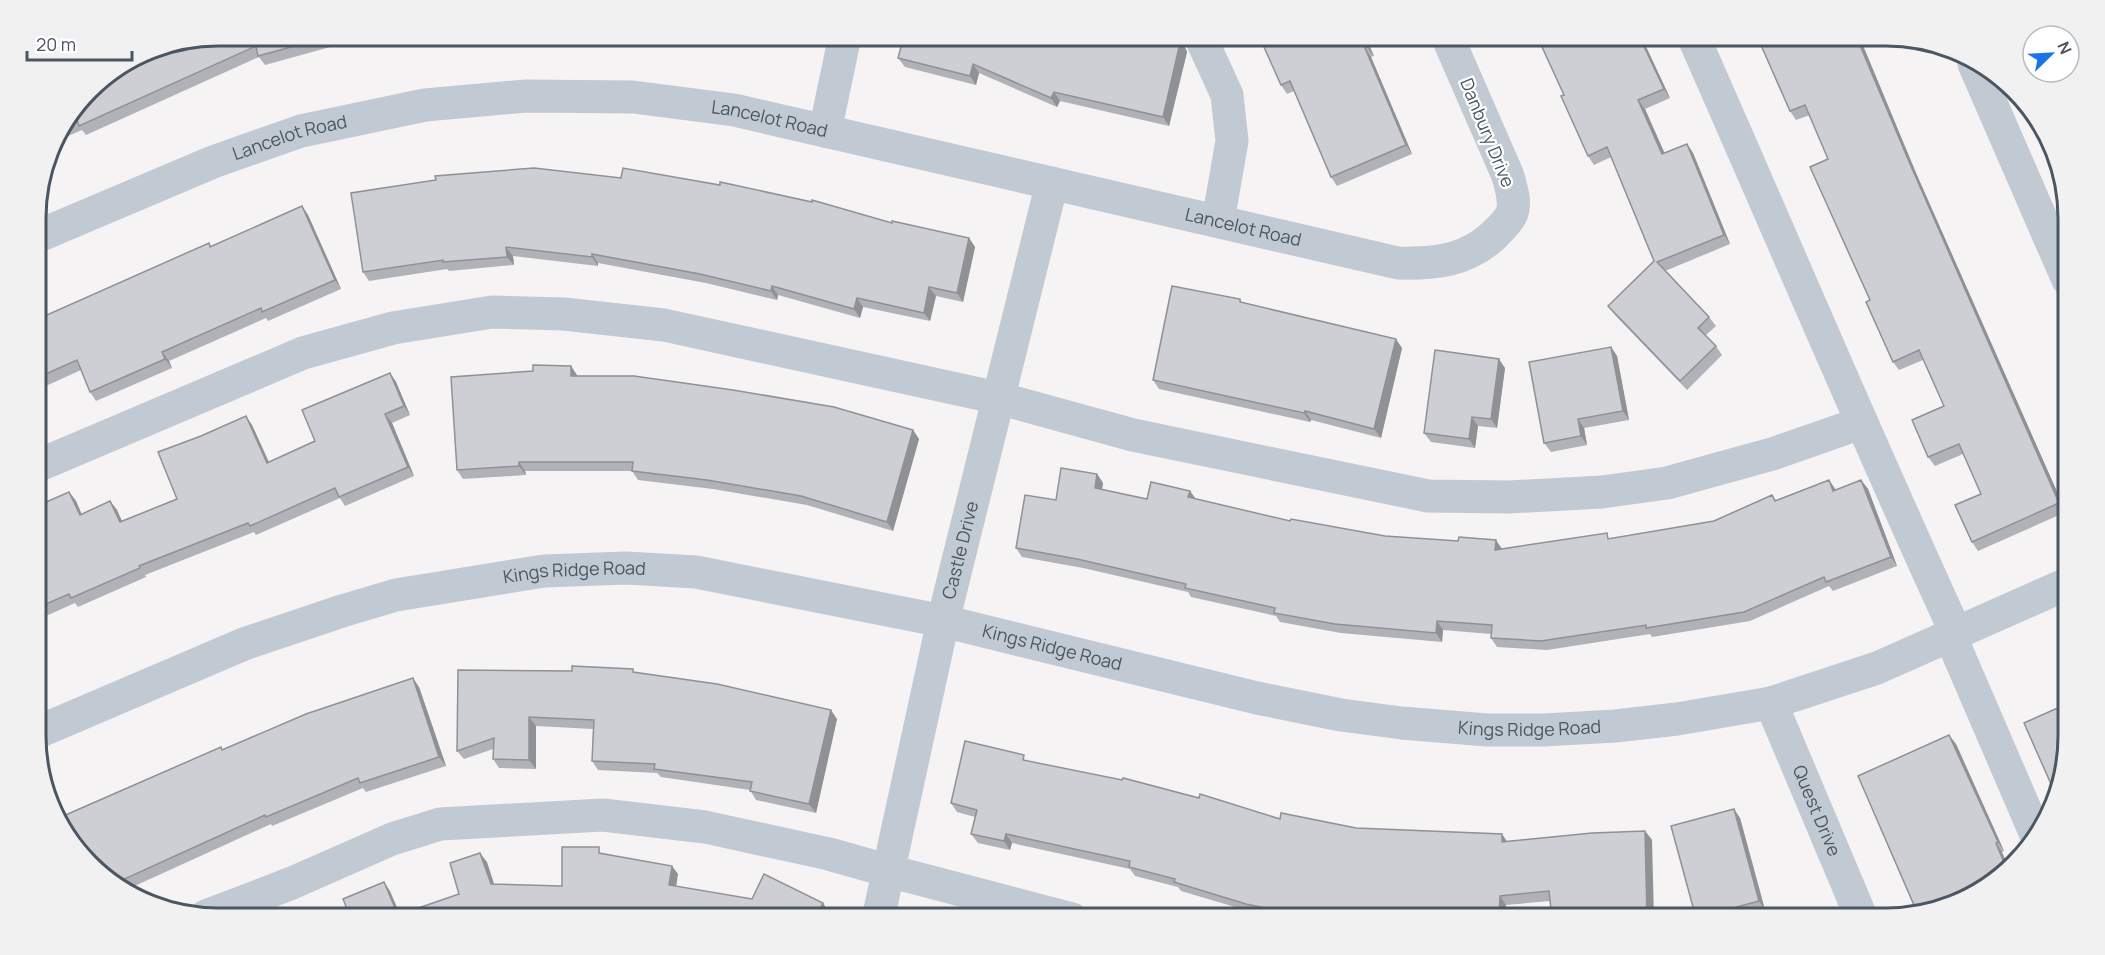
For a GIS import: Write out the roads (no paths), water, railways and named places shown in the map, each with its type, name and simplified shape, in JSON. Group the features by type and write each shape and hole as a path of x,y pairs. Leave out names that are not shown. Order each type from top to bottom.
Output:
{"street":[{"path":"1205,46 1227,95 1232,141 1218,221"},
{"name":"Danbury Drive","path":"1451,46 1508,176 1513,197 1512,214 1500,229"},
{"path":"1697,46 1953,634 2032,826"},
{"path":"825,131 843,47"},
{"path":"1987,79 2007,104 2058,251"},
{"name":"Lancelot Road","path":"47,232 213,162 301,131 425,105 526,96 633,97 734,110 1398,263 1430,264 1459,258 1484,245 1500,229"},
{"name":"Castle Drive","path":"880,908 943,621 1052,183"},
{"path":"47,462 303,353 393,328 492,312 564,314 664,325 998,398 1133,435 1428,496 1509,497 1602,492 1667,483 1772,454 1861,423"},
{"name":"Kings Ridge Road","path":"46,729 244,644 342,611 396,595 544,571 626,568 696,572 943,621 1257,698 1341,715 1487,730 1615,726 1677,719 1771,703 1877,668 2058,587"},
{"name":"Quest Drive","path":"1771,703 1858,908"},
{"path":"227,908 292,883 392,839 440,824 603,815 705,828 830,854 888,872 1029,908"}]}
